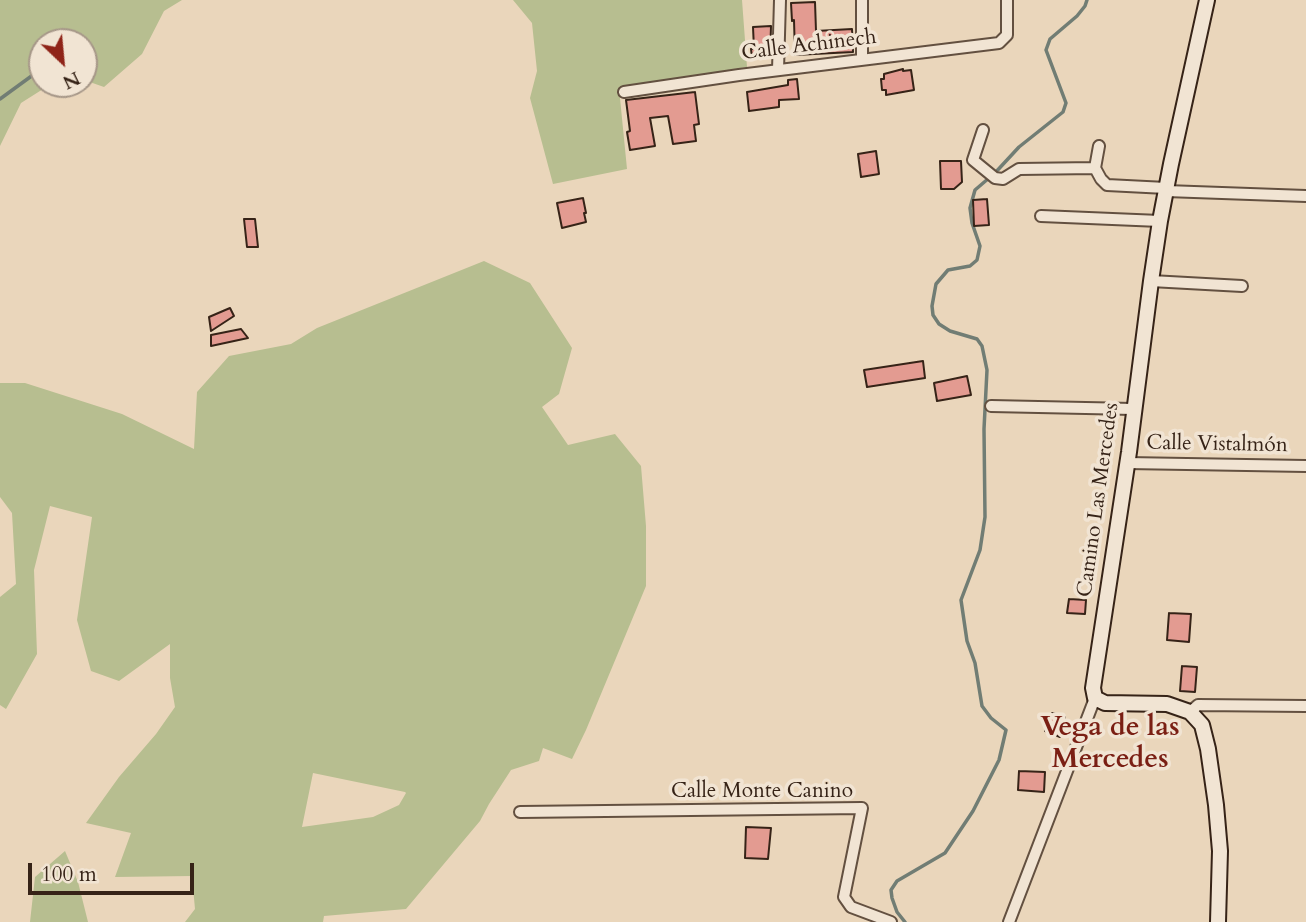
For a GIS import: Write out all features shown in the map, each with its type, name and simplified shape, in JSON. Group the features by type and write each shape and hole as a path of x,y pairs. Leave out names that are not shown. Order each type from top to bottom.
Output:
{"main road":[{"name":"Camino Las Mercedes","path":"1095,698 1093,688 1160,221 1207,0"},
{"path":"1095,698 1105,703 1167,704 1190,712 1202,725 1208,749 1220,851 1218,922"}],"street":[{"path":"778,70 780,0"},
{"path":"862,0 862,59"},
{"name":"Calle Achinech","path":"624,92 999,43 1006,35 1007,0"},
{"path":"983,130 973,160 991,175 1003,179 1019,169 1096,168"},
{"path":"1099,146 1096,168 1107,185 1306,196"},
{"path":"1041,216 1160,221"},
{"path":"1151,281 1242,286"},
{"path":"991,406 1133,409"},
{"name":"Calle Vistalmón","path":"1127,463 1306,466"},
{"path":"1009,922 1095,698"},
{"path":"1190,712 1198,705 1306,706"},
{"name":"Calle Monte Canino","path":"520,813 862,808 844,897 851,907 891,922"}],"green space":[{"path":"0,0 182,0 164,11 142,54 104,87 98,85 98,28 28,28 29,98 21,103 0,146"},
{"path":"513,0 742,0 747,67 619,88 627,169 553,184 530,98 537,71 532,23"},
{"path":"484,261 530,283 572,348 559,394 542,407 568,445 615,434 641,466 646,526 646,586 572,759 543,748 539,761 511,770 480,821 406,909 324,916 323,922 185,922 195,909 192,876 115,877 131,833 86,823 175,707 170,678 170,644 119,681 91,671 77,620 92,517 50,506 34,570 37,654 6,709 0,705 0,597 16,584 12,513 0,497 0,383 25,383 122,414 194,449 197,392 229,356 291,344 317,328","holes":["313,773 405,792 399,805 373,817 302,827"]},
{"path":"65,851 78,882 88,922 30,922 35,877"}],"building":[{"path":"815,2 816,31 852,29 853,52 795,55 791,3"},
{"path":"771,26 770,57 752,58 753,27"},
{"path":"903,69 911,70 914,90 886,95 886,90 882,90 881,79 884,79 884,74"},
{"path":"797,79 799,99 779,100 779,107 749,111 747,92 788,85 788,80"},
{"path":"695,92 699,124 694,125 696,141 673,144 668,116 650,118 655,146 630,150 626,100"},
{"path":"876,151 879,174 861,177 858,154"},
{"path":"940,161 961,161 962,182 954,189 941,189"},
{"path":"583,198 586,222 562,228 557,203"},
{"path":"987,199 989,225 974,226 973,200"},
{"path":"244,219 255,219 258,247 247,247"},
{"path":"230,308 234,316 211,331 209,317"},
{"path":"241,329 248,338 211,346 211,335"},
{"path":"923,361 925,378 867,387 864,370"},
{"path":"967,376 971,395 937,401 934,383"},
{"path":"1069,599 1086,600 1085,614 1067,613"},
{"path":"1169,613 1191,614 1189,642 1167,640"},
{"path":"1182,666 1197,667 1195,692 1180,691"},
{"path":"1052,713 1065,717 1066,720 1060,737 1045,731"},
{"path":"1019,771 1045,772 1044,792 1018,790"},
{"path":"746,827 771,828 768,859 745,858"}],"waterway":[{"path":"994,174 1019,147 1063,112 1066,103 1046,50 1050,39 1077,16 1087,0"},
{"path":"0,99 28,79"},
{"path":"905,922 897,912 891,890 897,881 945,853 973,811 999,760 1006,730 991,718 982,706 961,600 980,550 985,517 984,429 987,370 982,346 977,339 950,331 939,324 933,315 932,306 936,284 948,270 970,266 977,260 980,246 970,208 975,190 989,178"}],"district":[{"name":"Vega de las Mercedes","path":"1110,745"}]}
